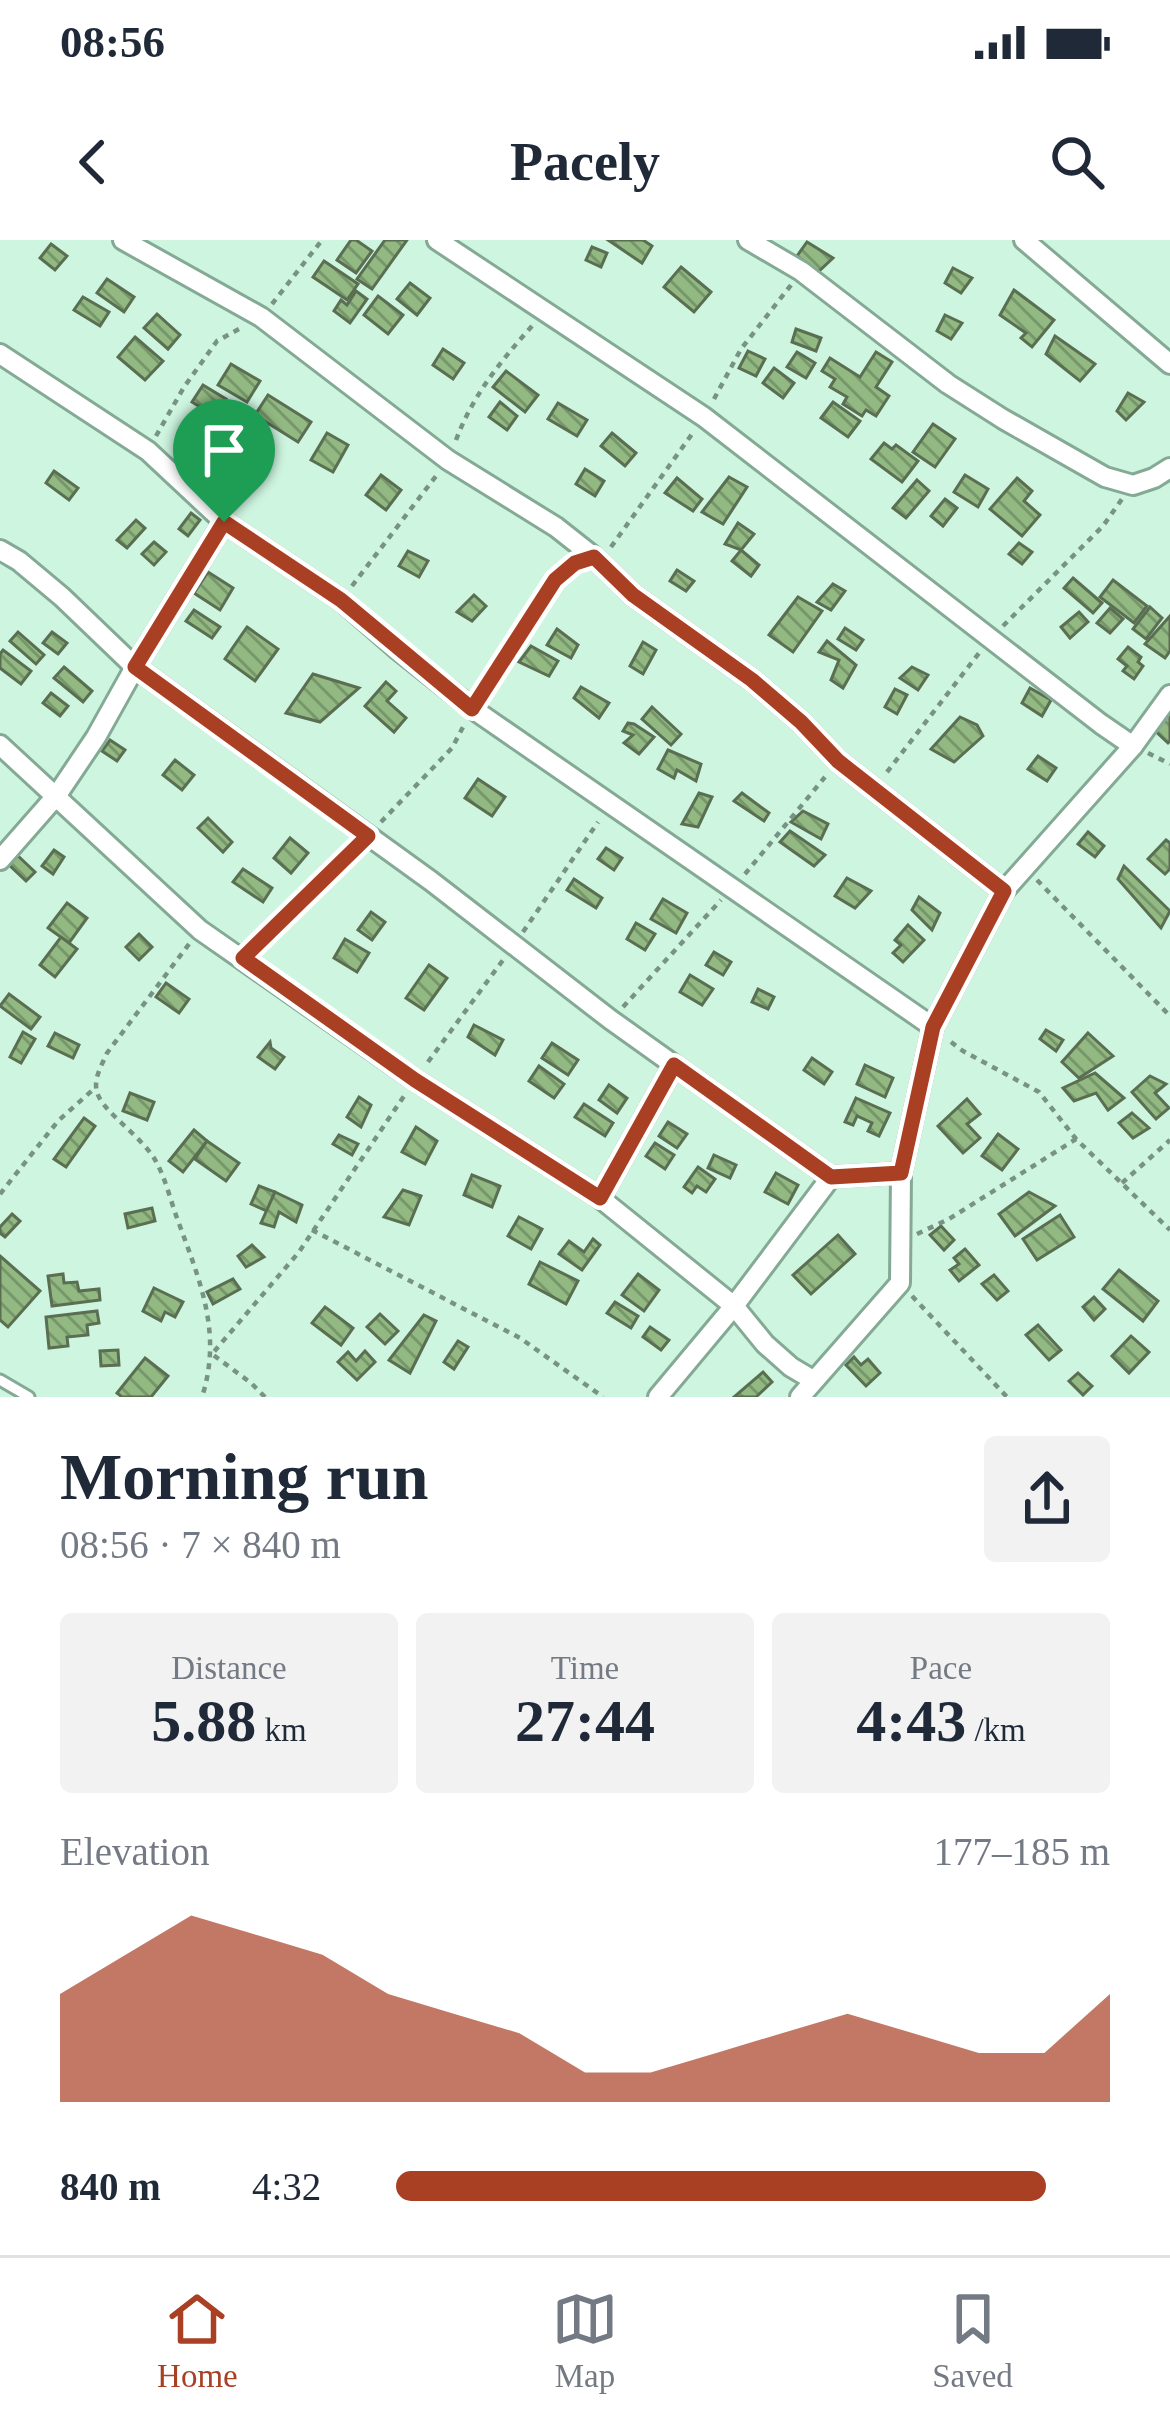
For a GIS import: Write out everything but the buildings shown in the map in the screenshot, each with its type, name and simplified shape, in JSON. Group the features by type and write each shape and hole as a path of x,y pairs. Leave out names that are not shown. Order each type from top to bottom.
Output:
{"street":[{"path":"122,240 261,317 448,460 556,527 633,595 752,680 838,761 1004,891"},
{"path":"437,240 704,417 1132,746"},
{"path":"748,240 801,271 948,384 1105,477 1132,485 1170,468"},
{"path":"1024,240 1170,364"},
{"path":"0,354 148,451 224,522 341,600 472,709 933,1027"},
{"path":"0,860 57,795 96,737 224,522"},
{"path":"0,550 62,597 135,667 831,1177 901,1173"},
{"path":"800,1397 900,1283 901,1173 933,1027 1004,891 1132,746 1170,695"},
{"path":"0,746 200,930 415,1080 600,1198 734,1306 765,1344 813,1381"},
{"path":"600,1198 674,1065"},
{"path":"658,1397 831,1177"}],"lane":[{"path":"0,1380 29,1397"}],"path":[{"path":"148,451 217,340 261,317 322,240"},
{"path":"243,958 452,748 555,580 575,563 612,546 704,417 741,349 801,271"},
{"path":"1024,867 1170,1016"},
{"path":"200,930 107,1053 96,1087 100,1101 136,1134 156,1161 202,1285 212,1354 202,1397"},
{"path":"933,1027 962,1051 1039,1092 1076,1139 1170,1230"},
{"path":"0,1194 58,1121 96,1087"},
{"path":"901,1241 949,1219 1076,1139"},
{"path":"1122,1183 1170,1139"},
{"path":"312,1230 520,1338 603,1397"},
{"path":"900,1283 1007,1397"},
{"path":"212,1354 265,1397"}],"route":[{"path":"224,522 341,600 472,709 555,580 575,563 594,557 633,595 752,680 838,761 1004,891 933,1027 901,1173 831,1177 674,1065 600,1198 415,1080 243,958 368,836 135,667 224,522"}]}
